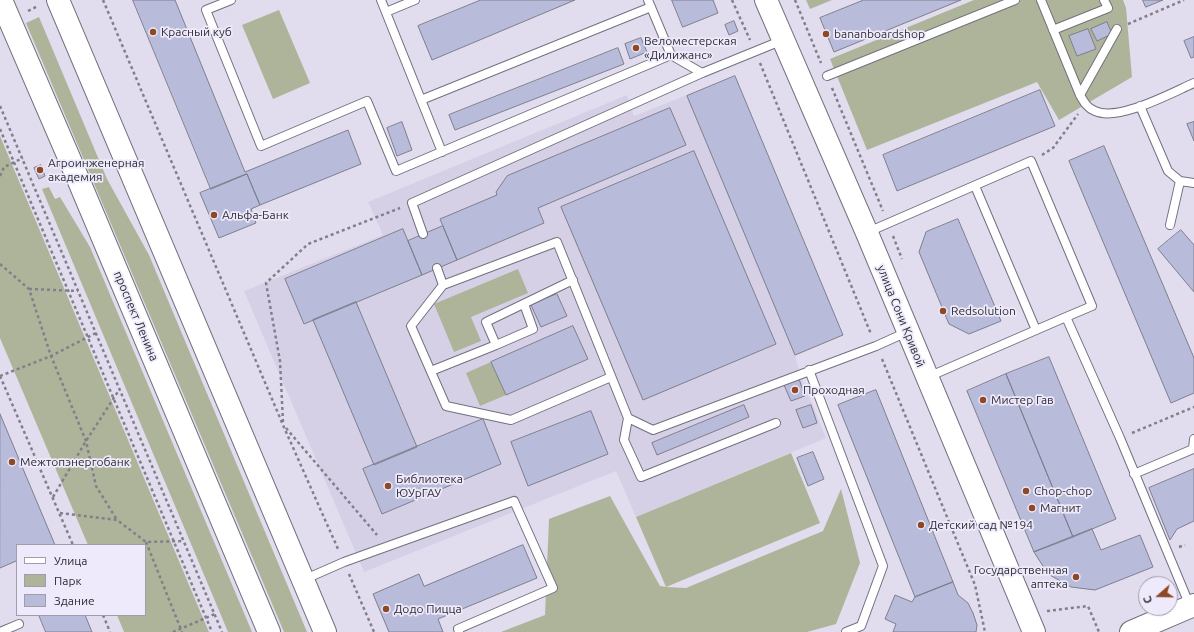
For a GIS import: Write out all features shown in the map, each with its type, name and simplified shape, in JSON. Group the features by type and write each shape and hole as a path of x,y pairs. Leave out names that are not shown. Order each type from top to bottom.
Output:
{"main road":[{"name":"проспект Ленина","path":"1,0 74,167 269,632"},
{"path":"58,0 324,632"},
{"name":"улица Сони Кривой","path":"766,0 867,233 1034,632"},
{"path":"1131,632 1158,627 1192,606"}],"lane":[{"path":"231,0 206,10 261,146 367,101 396,171 670,55"},
{"path":"381,0 442,152"},
{"path":"386,12 415,0"},
{"path":"827,76 1015,0"},
{"path":"1041,0 1080,96 1085,105 1095,111 1107,114 1140,106 1194,83"},
{"path":"1054,30 1108,8 1104,0"},
{"path":"421,100 650,3 670,55 702,73"},
{"path":"1080,96 1117,29"},
{"path":"423,234 412,203 702,73 783,40"},
{"path":"1140,106 1168,171 1180,181 1194,183"},
{"path":"867,233 1031,161 1092,306 927,378"},
{"path":"1170,225 1180,181"},
{"path":"975,186 1036,330"},
{"path":"611,377 511,420 446,406 411,326 443,285 557,242 628,418 624,440 641,477 776,423"},
{"path":"437,268 443,285"},
{"path":"496,345 486,322 573,280"},
{"path":"431,371 533,329 524,304"},
{"path":"1066,317 1192,606"},
{"path":"628,418 653,430 876,346 908,332"},
{"path":"809,370 882,566 861,626 846,632"},
{"path":"1134,474 1193,449 1194,439"},
{"path":"303,580 344,562 514,501 553,588 458,629 459,632"},
{"path":"0,632 19,624"}],"path":[{"path":"103,0 283,425 374,632"},
{"path":"732,0 755,51 975,585 985,632"},
{"path":"795,0 903,260"},
{"path":"1117,29 1184,0"},
{"path":"1031,161 1053,148 1085,105"},
{"path":"0,106 222,632"},
{"path":"0,129 212,632"},
{"path":"0,176 4,167 23,158"},
{"path":"387,547 283,425 280,361 266,283 308,244 412,203"},
{"path":"0,264 28,289 51,356 86,441 96,486 117,520 146,542 182,630"},
{"path":"28,289 78,291"},
{"path":"73,544 0,376 51,356 96,333"},
{"path":"53,497 86,441 119,390"},
{"path":"1120,438 1194,407"},
{"path":"60,513 117,520"},
{"path":"146,542 184,541"},
{"path":"1045,605 1048,612 1088,606 1099,632"},
{"path":"173,632 182,630 215,614"},
{"path":"103,616 110,632"}],"shaded area":[{"path":"735,76 843,335 795,356 800,374 826,438 636,517 616,471 364,572 244,291 383,235 368,202 627,95 634,116"}],"green space":[{"path":"806,0 832,0 810,9"},
{"path":"974,0 1123,0 1126,8 1132,77 1059,120 1037,82 867,150 830,59"},
{"path":"279,10 310,83 273,99 242,25"},
{"path":"39,17 107,179 149,255 307,632 284,632 26,23"},
{"path":"0,136 209,632 124,632 117,616 146,616 146,544 88,544 0,338"},
{"path":"49,187 55,199 60,197 90,247 252,632 228,632 42,189"},
{"path":"518,269 528,293 471,317 481,341 454,352 434,304"},
{"path":"491,362 506,395 480,406 466,373"},
{"path":"791,453 820,523 666,587 636,517"},
{"path":"841,489 860,563 836,624 807,632 501,632 545,615 549,519 610,496 660,586 686,588 823,531"}],"building":[{"path":"133,0 175,0 245,172 348,130 361,164 260,205 247,174 211,189"},
{"path":"481,0 575,0 432,60 418,26"},
{"path":"672,0 713,0 718,13 683,27"},
{"path":"864,0 961,0 834,52 820,18"},
{"path":"1143,0 1163,0 1146,7"},
{"path":"734,21 738,31 729,35 725,25"},
{"path":"1107,22 1112,34 1097,41 1091,29"},
{"path":"1088,29 1096,49 1077,56 1069,36"},
{"path":"1194,37 1194,57 1191,58 1184,41"},
{"name":"Веломестерская «Дилижанс»","path":"641,38 647,52 630,59 625,44"},
{"path":"618,48 624,64 455,130 449,115"},
{"path":"735,76 843,335 795,355 687,96"},
{"path":"1040,90 1055,126 897,191 883,155"},
{"path":"670,108 686,145 538,208 544,223 457,260 440,219 497,195 496,192 507,176"},
{"path":"402,122 412,150 397,156 387,128"},
{"path":"1194,122 1194,141 1187,124"},
{"path":"1104,146 1194,358 1194,393 1171,403 1069,161"},
{"path":"694,151 776,344 643,400 561,207"},
{"path":"41,165 45,176 39,179 34,168"},
{"path":"247,174 260,205 251,209 256,223 219,238 200,193"},
{"path":"958,219 1001,321 969,334 949,324 919,252 926,232"},
{"path":"443,226 457,260 422,275 408,241"},
{"path":"403,229 422,275 304,324 285,279"},
{"path":"1181,230 1194,245 1194,292 1158,249"},
{"path":"557,294 567,316 541,327 531,305"},
{"path":"356,302 417,447 374,465 313,320"},
{"path":"573,326 588,359 506,395 491,362"},
{"path":"1049,357 1116,519 1073,537 1006,374"},
{"path":"1006,374 1073,537 1034,552 967,391"},
{"name":"Проходная","path":"799,379 805,396 791,401 784,385"},
{"path":"876,390 953,582 915,597 838,405"},
{"path":"744,405 749,417 657,455 652,443"},
{"path":"811,405 817,423 803,428 796,410"},
{"path":"591,411 608,454 528,486 511,442"},
{"path":"0,414 55,544 16,544 16,561 0,568"},
{"path":"483,419 501,464 382,514 363,469"},
{"path":"813,452 824,479 808,486 797,458"},
{"path":"1194,469 1194,521 1177,529 1170,540 1149,488"},
{"path":"1092,529 1101,550 1140,535 1153,567 1095,590 1071,587 1048,574 1034,552"},
{"path":"523,545 537,578 438,619 443,632 389,632 373,594 419,574 424,586"},
{"path":"953,582 958,595 968,603 973,613 977,625 976,632 893,632 896,624 885,619 895,595 912,602 915,597"},
{"path":"39,616 85,616 92,632 46,632"}],"place":[{"name":"Красный куб","path":"153,32"},
{"name":"bananboardshop","path":"826,34"},
{"name":"Веломестерская «Дилижанс»","path":"636,48"},
{"name":"Агроинженерная академия","path":"40,170"},
{"name":"Альфа-Банк","path":"214,215"},
{"name":"Redsolution","path":"943,311"},
{"name":"Проходная","path":"795,390"},
{"name":"Мистер Гав","path":"983,400"},
{"name":"Межтопэнергобанк","path":"12,462"},
{"name":"Библиотека ЮУрГАУ","path":"388,486"},
{"name":"Chop-chop","path":"1026,491"},
{"name":"Магнит","path":"1032,508"},
{"name":"Детский сад №194","path":"921,525"},
{"name":"Государственная аптека","path":"1076,577"},
{"name":"Додо Пицца","path":"386,609"}]}
